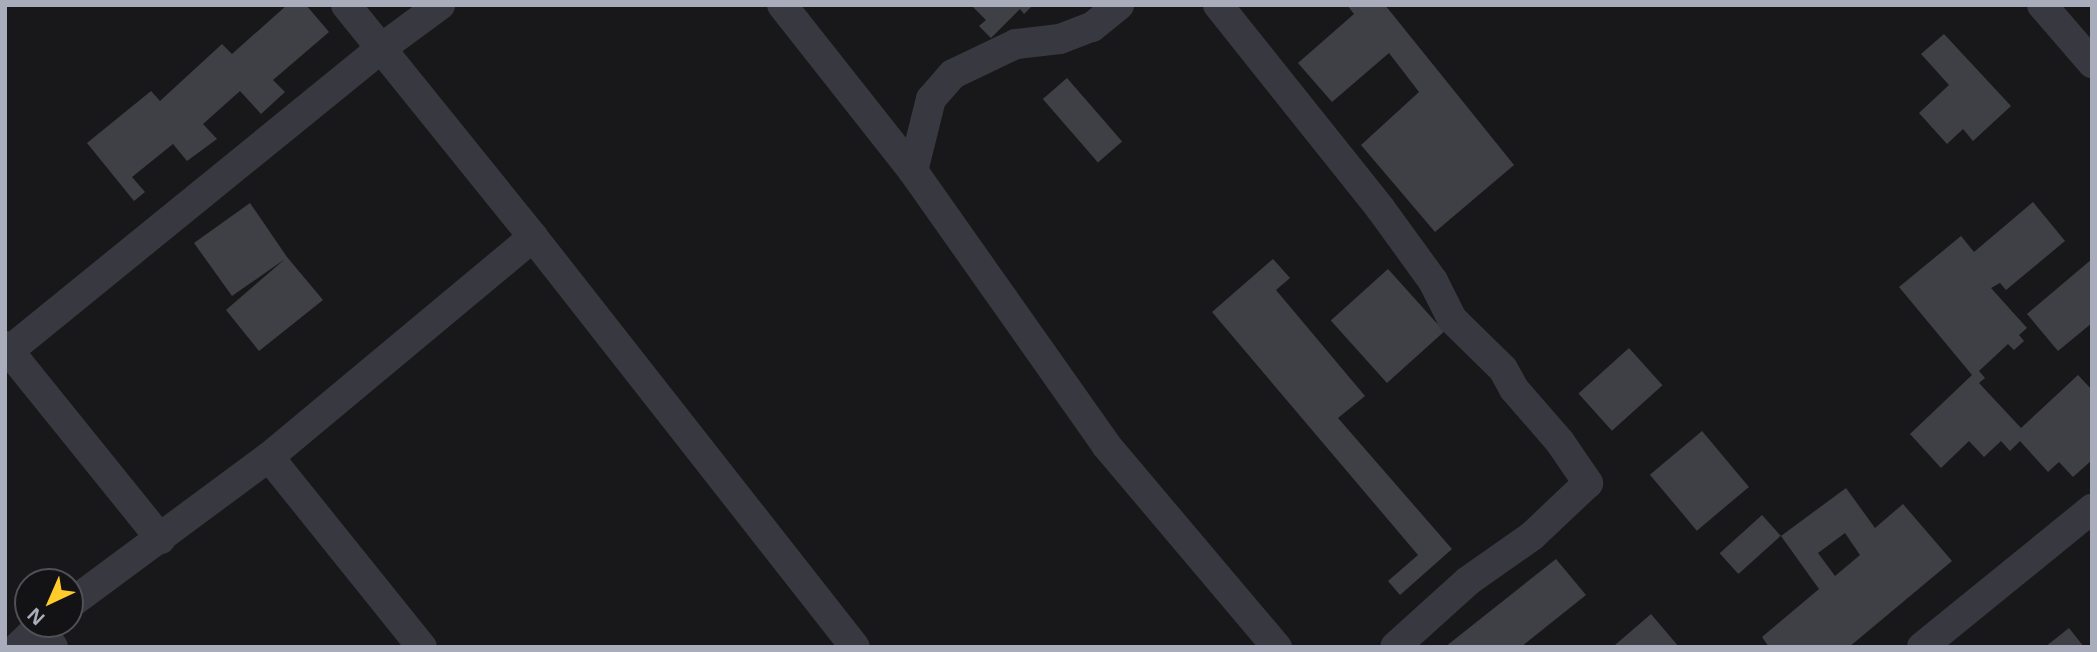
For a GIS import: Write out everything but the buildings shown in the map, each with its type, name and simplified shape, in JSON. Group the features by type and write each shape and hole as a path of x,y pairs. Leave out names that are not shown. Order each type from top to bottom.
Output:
{"street":[{"path":"346,5 379,50 533,237 855,647"},
{"path":"161,538 7,350 379,50 440,5"},
{"path":"782,5 913,171 1106,445 1277,647"},
{"path":"913,171 931,99 953,74 1016,44 1060,39 1092,27 1119,5"},
{"path":"1218,5 1380,208 1433,281 1452,319 1503,369 1514,389 1560,442 1588,483 1532,536 1468,582 1395,647"},
{"path":"2042,5 2092,63"},
{"path":"84,594 269,457 533,237"},
{"path":"269,457 422,647"},
{"path":"1922,647 2092,509"}]}
